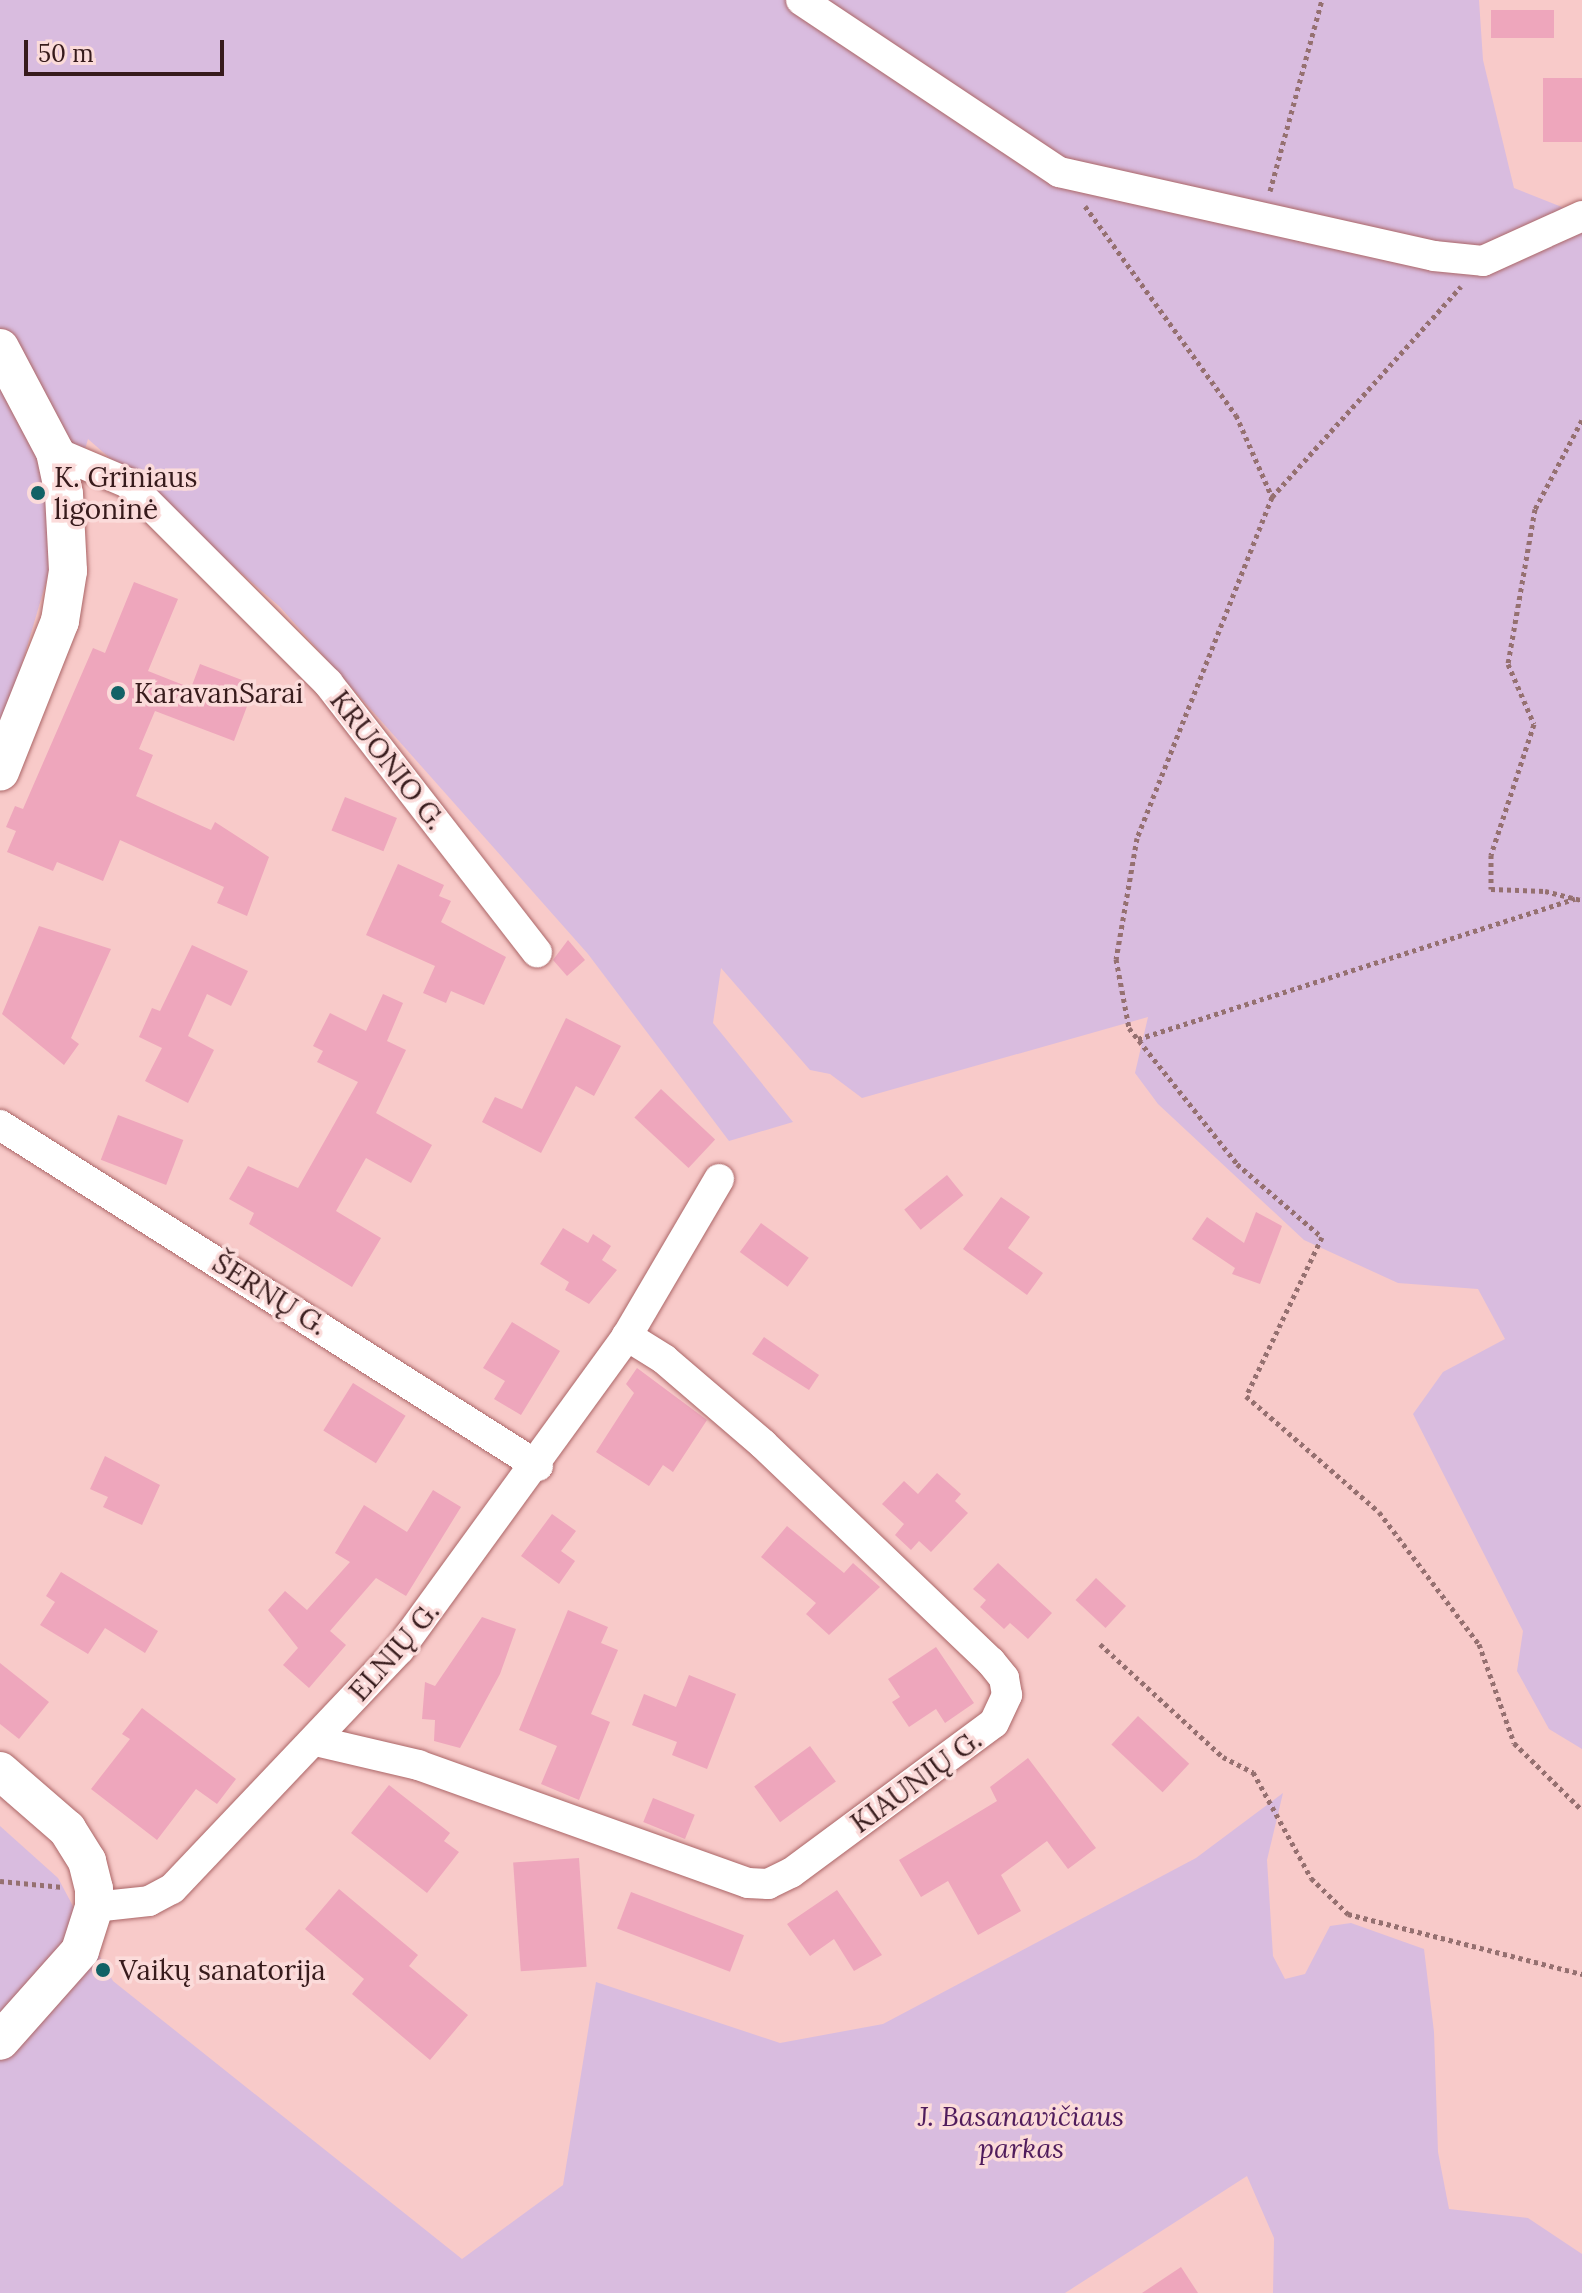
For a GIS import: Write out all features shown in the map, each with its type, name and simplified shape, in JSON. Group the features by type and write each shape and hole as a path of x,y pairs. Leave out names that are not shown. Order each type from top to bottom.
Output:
{"street":[{"path":"801,0 1059,172 1263,215 1434,256 1483,261 1582,216"},
{"path":"0,348 55,452 67,529 66,597 0,772"},
{"name":"KRUONIO G.","path":"55,452 128,483 328,683 537,952"},
{"name":"ŠERNŲ G.","path":"0,1125 538,1466"},
{"name":"ELNIŲ G.","path":"94,1898 149,1901 172,1889 316,1741 399,1650 538,1466 627,1336 719,1179"},
{"name":"KIAUNIŲ G.","path":"316,1741 418,1765 748,1883 768,1884 791,1873 994,1723 1007,1695 1004,1678 991,1662 763,1444 664,1359 627,1336"},
{"path":"0,1771 67,1829 87,1861 94,1898 80,1951 0,2041"}],"path":[{"path":"1263,215 1322,0"},
{"path":"1059,172 1236,415 1272,497"},
{"path":"1483,261 1272,497 1137,838 1116,959 1129,1028 1237,1164 1322,1237 1246,1396 1379,1512 1479,1644 1514,1743 1582,1810"},
{"path":"1580,899 1491,889 1491,855 1534,724 1508,664 1535,509 1582,420"},
{"path":"1138,1039 1580,899"},
{"path":"1100,1644 1223,1757 1253,1772 1311,1878 1348,1914 1582,1974"},
{"path":"0,1881 94,1898"}],"green space":[{"path":"0,0 1479,0 1483,60 1514,188 1582,215 1582,1749 1549,1729 1517,1671 1523,1631 1413,1414 1443,1372 1505,1339 1478,1289 1398,1283 1304,1240 1158,1104 1135,1073 1148,1017 862,1098 830,1074 810,1070 721,968 713,1023 793,1122 729,1141 588,954 280,607 88,439 0,739"},
{"name":"J. Basanavičiaus parkas","path":"1283,1793 1267,1860 1273,1956 1285,1979 1305,1974 1330,1926 1351,1923 1424,1949 1434,2032 1438,2152 1449,2209 1528,2218 1582,2254 1582,2293 1273,2293 1274,2238 1247,2176 1065,2293 0,2293 0,1826 58,1878 113,1981 462,2259 563,2185 596,1982 780,2043 883,2024 1196,1858"}],"building":[{"path":"1491,10 1554,10 1554,38 1491,38"},
{"path":"1543,78 1582,78 1582,142 1543,142"},
{"path":"134,582 178,599 148,671 191,688 200,664 255,685 234,741 155,711 139,749 153,755 136,796 211,830 215,822 269,857 247,916 217,903 224,887 120,840 103,881 57,862 53,871 7,852 16,831 6,827 15,806 23,809 93,648 105,653"},
{"path":"345,797 397,818 383,851 332,830"},
{"path":"398,864 444,885 439,896 451,901 441,922 506,957 484,1005 451,991 446,1003 423,993 435,966 366,935"},
{"path":"39,926 111,949 71,1038 79,1044 64,1065 2,1014"},
{"path":"568,940 585,960 567,976 553,960"},
{"path":"192,945 248,971 231,1006 207,994 188,1036 214,1050 188,1103 145,1081 162,1048 139,1037 152,1008 160,1011"},
{"path":"383,994 403,1003 387,1041 406,1050 376,1113 432,1145 411,1183 366,1158 336,1211 381,1238 352,1287 249,1224 254,1213 229,1199 248,1166 298,1188 358,1082 317,1062 323,1051 313,1046 330,1013 366,1031"},
{"path":"566,1018 621,1046 594,1096 576,1086 541,1153 482,1122 495,1097 522,1109"},
{"path":"661,1089 715,1139 689,1168 634,1118"},
{"path":"118,1115 183,1140 166,1185 101,1160"},
{"path":"947,1175 963,1195 921,1230 904,1210"},
{"path":"1001,1197 1030,1217 1008,1248 1043,1273 1027,1295 963,1249"},
{"path":"1256,1212 1282,1226 1260,1284 1232,1274 1235,1268 1192,1239 1207,1217 1244,1243"},
{"path":"761,1223 809,1258 788,1287 740,1252"},
{"path":"563,1228 588,1243 593,1234 611,1246 602,1260 617,1270 589,1304 565,1290 569,1282 540,1264"},
{"path":"512,1322 560,1351 521,1415 494,1399 505,1381 483,1368"},
{"path":"764,1337 819,1375 809,1390 752,1354"},
{"path":"637,1368 707,1420 673,1472 663,1465 649,1486 596,1452 634,1393 626,1384"},
{"path":"353,1383 406,1416 376,1463 323,1430"},
{"path":"105,1456 160,1485 142,1525 103,1507 108,1497 90,1489"},
{"path":"937,1473 961,1494 955,1501 968,1513 931,1552 919,1541 911,1550 895,1535 904,1524 882,1504 904,1481 918,1494"},
{"path":"433,1490 461,1507 406,1596 376,1578 330,1631 346,1645 309,1688 283,1665 298,1648 268,1610 285,1591 307,1610 350,1562 335,1553 364,1505 407,1532"},
{"path":"552,1514 576,1531 561,1551 575,1561 559,1584 521,1556"},
{"path":"787,1526 844,1573 853,1563 880,1587 829,1635 806,1614 816,1603 761,1557"},
{"path":"998,1563 1052,1613 1028,1639 1010,1623 1004,1629 980,1607 986,1600 973,1589"},
{"path":"61,1572 158,1631 145,1653 105,1628 88,1654 40,1625 55,1602 46,1596"},
{"path":"1096,1578 1126,1606 1106,1628 1076,1600"},
{"path":"568,1610 608,1627 601,1643 618,1650 591,1714 610,1722 579,1800 541,1784 557,1746 519,1730"},
{"path":"482,1617 516,1629 500,1674 460,1748 434,1741 435,1720 422,1719 425,1682 435,1686"},
{"path":"936,1647 974,1703 945,1723 936,1709 909,1727 892,1702 900,1697 888,1679"},
{"path":"0,1663 49,1702 19,1739 0,1724"},
{"path":"689,1675 736,1694 707,1769 672,1755 677,1742 632,1725 644,1694 676,1707"},
{"path":"142,1708 236,1779 217,1804 196,1789 157,1840 91,1789 130,1739 122,1734"},
{"path":"1138,1716 1189,1764 1163,1792 1111,1745"},
{"path":"810,1746 836,1782 780,1822 754,1787"},
{"path":"1028,1758 1096,1848 1068,1869 1047,1841 1001,1875 1021,1911 978,1935 948,1881 921,1897 899,1860 997,1801 990,1787"},
{"path":"389,1785 450,1833 444,1841 459,1852 427,1893 351,1833"},
{"path":"653,1798 695,1815 685,1839 643,1822"},
{"path":"579,1858 587,1967 521,1971 513,1863"},
{"path":"339,1889 418,1955 409,1966 468,2015 430,2060 352,1994 364,1979 305,1929"},
{"path":"837,1890 882,1955 854,1971 834,1939 810,1956 787,1924"},
{"path":"631,1892 744,1935 730,1972 617,1928"},
{"path":"1181,2267 1198,2293 1142,2293"}],"place":[{"name":"K. Griniaus ligoninė","path":"38,493"},
{"name":"KaravanSarai","path":"118,693"},
{"name":"Vaikų sanatorija","path":"103,1970"}]}
